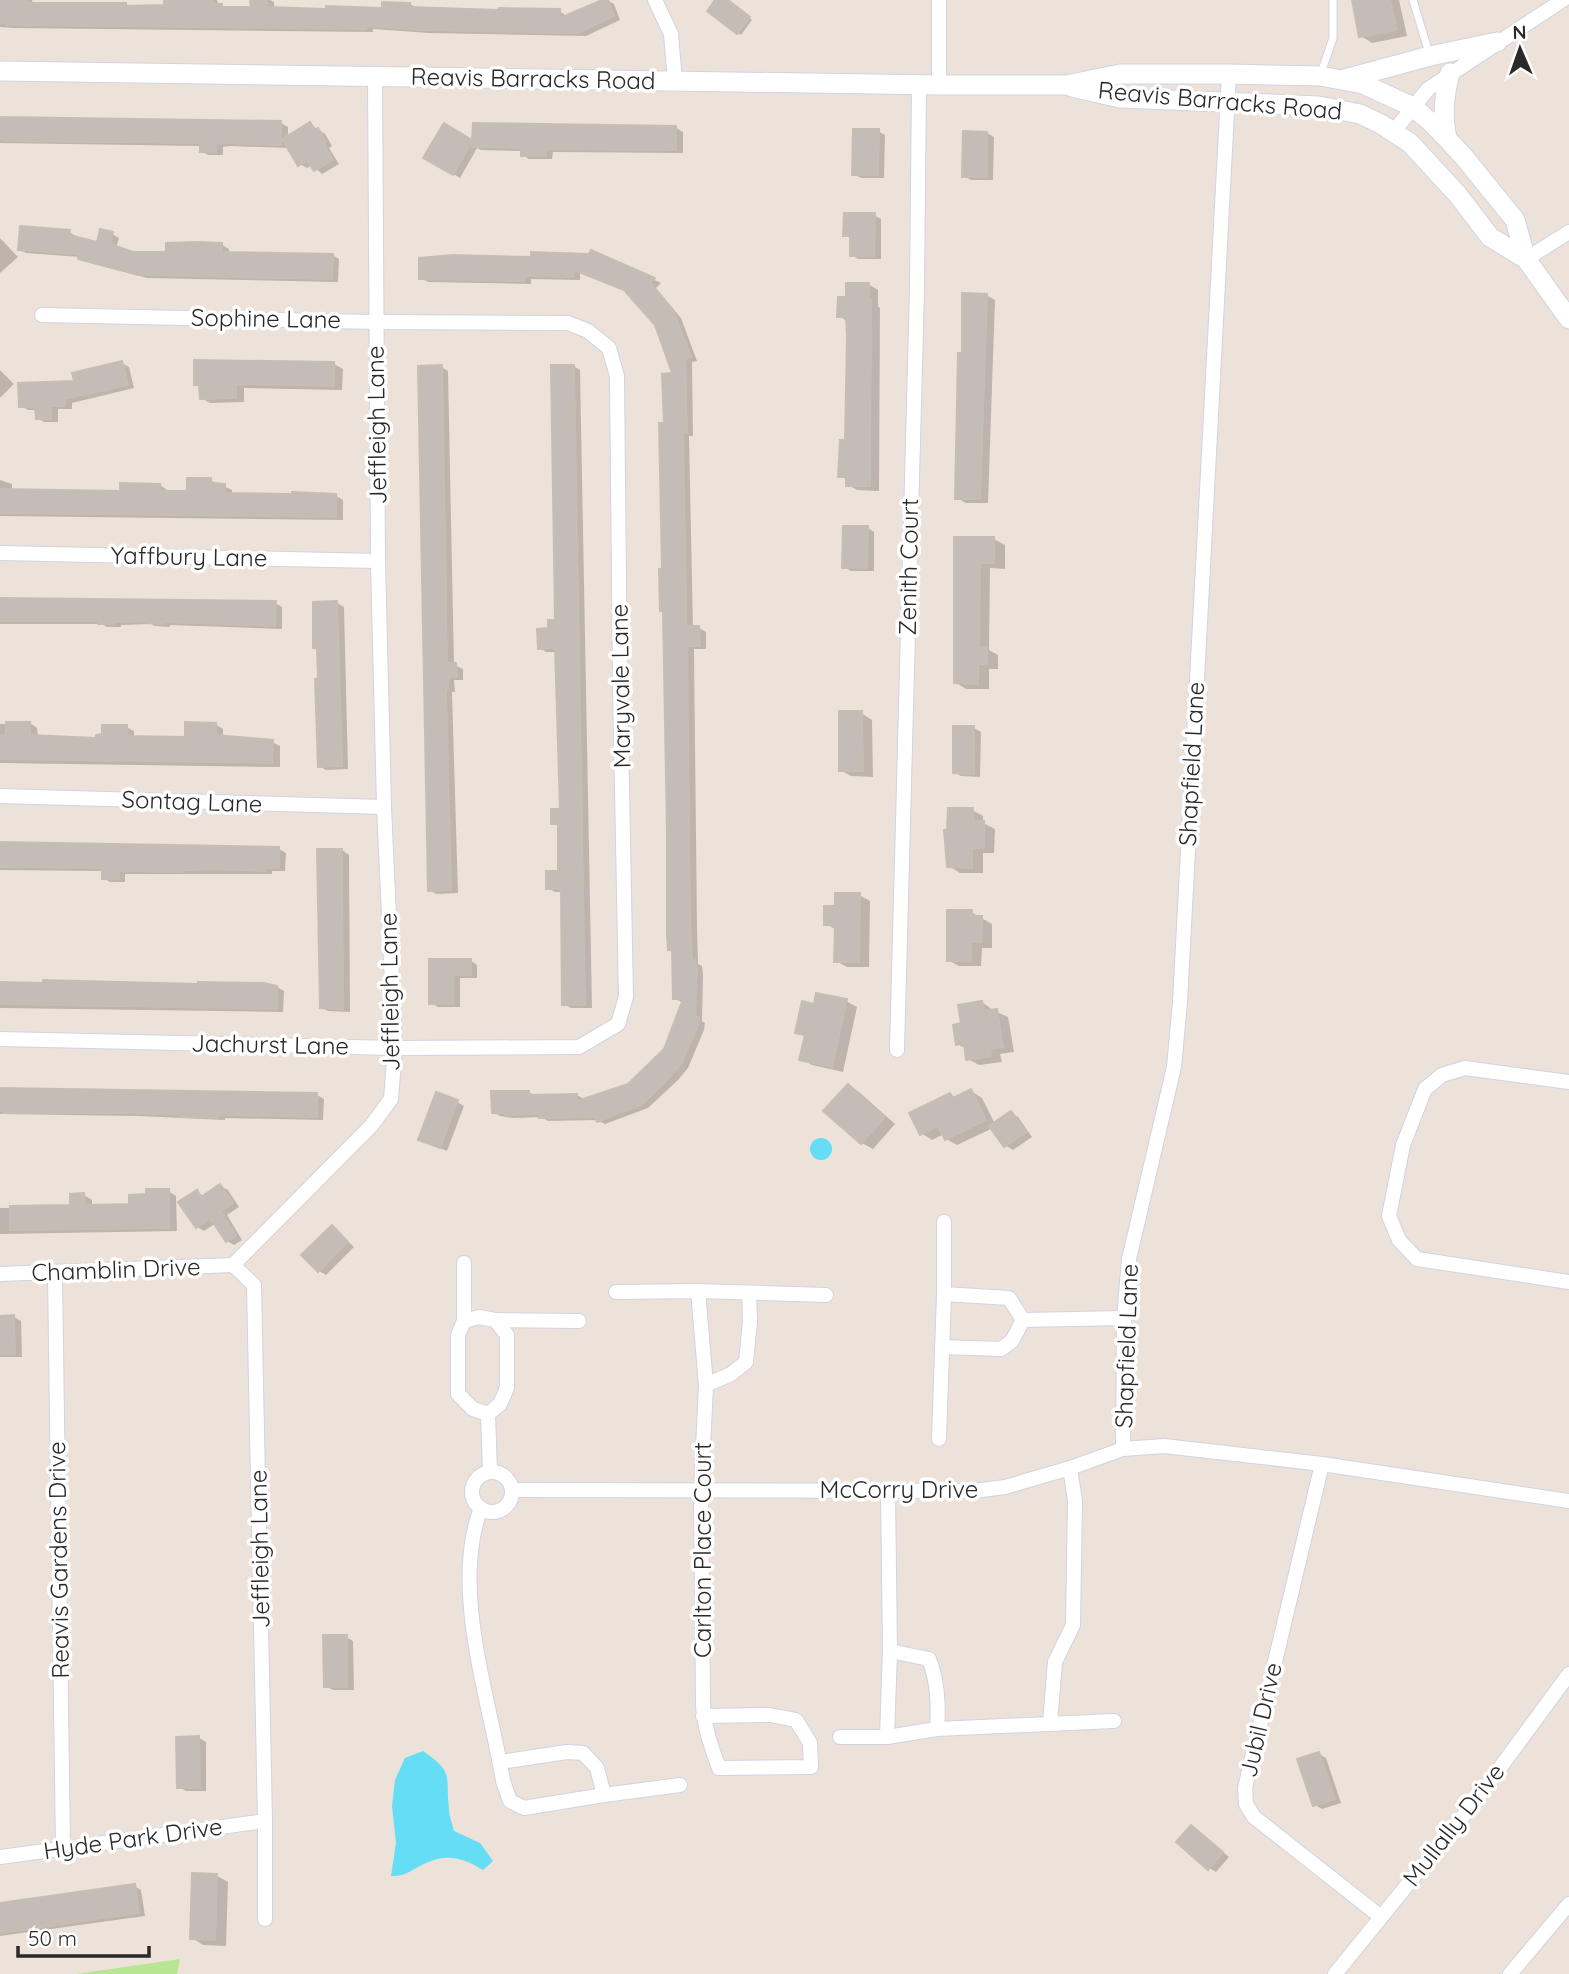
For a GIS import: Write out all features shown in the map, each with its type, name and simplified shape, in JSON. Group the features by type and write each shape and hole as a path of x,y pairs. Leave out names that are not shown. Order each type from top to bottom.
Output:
{"main road":[{"path":"1342,79 1497,42"},
{"name":"Reavis Barracks Road","path":"0,71 919,85 1066,85 1120,74 1320,76 1342,79 1363,84 1413,107 1447,138 1515,220 1526,259 1569,318"},
{"path":"1447,138 1443,118 1450,73"},
{"name":"Reavis Barracks Road","path":"1066,85 1120,98 1335,108 1360,114 1394,131 1410,143 1490,237 1526,259"}],"street":[{"path":"655,0 671,34 675,81"},
{"path":"939,0 939,85"},
{"path":"1394,131 1428,89 1563,0"},
{"name":"Shapfield Lane","path":"1123,1449 1124,1318 1129,1259 1174,1067 1229,74"},
{"name":"Jeffleigh Lane","path":"265,1919 254,1285 233,1265 371,1126 391,1099 395,1048 384,807 378,561 375,76"},
{"name":"Zenith Court","path":"897,1050 917,289 919,85"},
{"path":"1526,259 1569,232"},
{"name":"Sophine Lane","path":"42,315 568,323 588,331 609,348"},
{"name":"Maryvale Lane","path":"609,348 617,376 626,997 618,1024"},
{"name":"Yaffbury Lane","path":"0,553 378,561"},
{"name":"Sontag Lane","path":"0,796 384,807"},
{"name":"Jachurst Lane","path":"0,1039 395,1048 579,1047 618,1024"},
{"path":"1569,1082 1465,1069 1443,1074 1425,1089 1403,1145 1389,1216 1399,1240 1417,1259 1569,1282"},
{"path":"939,1439 944,1222"},
{"path":"464,1262 464,1321 458,1335 458,1394 473,1409 488,1414"},
{"name":"Chamblin Drive","path":"0,1274 233,1265"},
{"name":"Reavis Gardens Drive","path":"55,1273 63,1847"},
{"path":"616,1292 698,1291 826,1295"},
{"name":"Carlton Place Court","path":"698,1291 706,1385 701,1490 703,1716 704,1726 719,1768 811,1767 810,1743 796,1720 770,1715 703,1716"},
{"path":"706,1385 731,1374 746,1362 750,1294"},
{"path":"944,1294 1009,1298 1023,1320"},
{"path":"464,1321 479,1317 495,1320 579,1321"},
{"path":"1023,1320 1124,1318"},
{"path":"488,1414 500,1404 507,1388 508,1335 495,1320"},
{"path":"942,1348 1001,1349 1012,1341 1023,1320"},
{"path":"488,1414 490,1472"},
{"name":"McCorry Drive","path":"512,1490 974,1491 1005,1487 1123,1449 1164,1446 1322,1464 1569,1500"},
{"name":"Jubil Drive","path":"1322,1464 1245,1796 1254,1817 1381,1917"},
{"path":"1050,1723 1055,1662 1073,1625 1074,1501 1070,1468"},
{"path":"497,1472 508,1479 512,1490 505,1508 492,1512 481,1508 475,1502 472,1489 479,1477 497,1472"},
{"path":"887,1737 890,1651 888,1490"},
{"path":"481,1508 470,1571 475,1648 510,1801 524,1808 680,1785"},
{"path":"890,1651 929,1659 936,1676 939,1707 937,1729"},
{"name":"Mullally Drive","path":"1335,1974 1477,1799 1569,1674"},
{"path":"840,1737 887,1737 937,1729 1114,1721"},
{"path":"500,1762 567,1752 583,1753 597,1768 604,1795"},
{"name":"Hyde Park Drive","path":"0,1857 265,1821"},
{"path":"1510,1974 1569,1903"}],"lane":[{"path":"1320,76 1333,38 1333,0"},
{"path":"1413,0 1430,56"}],"green space":[{"path":"180,1959 177,1974 76,1974"}],"water":[{"path":"821,1138 829,1141 832,1149 829,1157 821,1160 813,1157 810,1149 813,1141"},
{"path":"423,1751 440,1765 447,1776 449,1812 454,1831 480,1843 493,1861 483,1870 462,1860 441,1858 405,1874 391,1876 396,1843 392,1806 395,1780 405,1758"}],"building":[{"path":"0,0 27,0 27,3 126,3 126,6 164,5 164,0 212,0 212,4 222,4 222,7 251,7 250,0 267,0 267,7 326,9 326,6 382,8 382,2 410,3 410,7 560,9 560,18 602,0 608,0 614,16 578,33 421,30 367,26 366,29 6,25 0,23"},
{"path":"715,0 728,0 750,17 737,34 707,11"},
{"path":"1352,0 1390,0 1397,30 1359,37"},
{"path":"0,117 281,121 281,145 222,143 216,144 216,152 200,152 200,143 7,141 0,140"},
{"path":"310,122 315,130 318,128 333,160 314,171 307,160 298,166 282,139"},
{"path":"444,123 472,140 473,123 676,126 676,150 546,149 546,156 521,156 521,148 472,147 472,141 453,175 423,158"},
{"path":"853,129 879,129 878,175 852,175"},
{"path":"963,131 987,132 987,177 962,177"},
{"path":"844,213 875,213 874,256 850,256 850,236 843,236"},
{"path":"20,226 70,230 69,235 97,242 100,229 113,232 110,244 133,252 166,252 166,243 198,242 222,243 222,252 333,254 332,279 139,275 78,259 79,254 18,250"},
{"path":"591,250 655,278 650,283 674,312 691,357 685,359 687,433 683,433 686,626 699,626 700,646 687,646 690,922 692,961 695,960 697,970 695,1016 699,1017 698,1025 681,1064 657,1090 641,1105 597,1122 595,1117 539,1118 540,1114 492,1113 491,1091 529,1091 529,1095 577,1094 577,1101 628,1084 664,1049 683,999 673,999 672,950 668,950 667,936 663,611 660,611 659,569 662,569 659,423 664,423 662,374 672,373 655,325 624,290 574,270 573,277 524,276 524,281 419,279 419,258 453,255 531,257 531,252 589,254"},
{"path":"846,283 869,283 870,486 846,486 846,477 838,477 840,440 845,440 847,336 846,317 837,317 838,297 846,297"},
{"path":"962,293 987,294 980,499 955,499"},
{"path":"194,360 334,362 334,386 236,384 236,398 200,399 199,385 194,385"},
{"path":"122,361 128,385 65,399 65,406 51,406 51,419 36,419 35,407 19,407 18,383 74,381 72,373"},
{"path":"442,365 447,663 456,663 457,677 448,677 446,689 451,890 428,891 418,366"},
{"path":"551,365 574,365 585,1005 562,1005 561,889 546,889 546,871 558,871 558,824 551,824 551,809 560,809 555,648 538,649 537,629 548,628 548,620 555,620"},
{"path":"187,478 211,478 211,483 225,484 225,493 336,494 336,517 0,513 0,489 120,491 120,483 160,484 160,491 187,491"},
{"path":"843,526 868,526 867,568 842,568"},
{"path":"954,537 994,537 994,563 980,563 979,647 987,647 987,664 978,664 978,684 954,683"},
{"path":"0,598 276,601 275,626 163,624 146,621 98,624 98,621 0,621"},
{"path":"337,601 342,766 318,767 315,679 318,679 317,648 313,648 313,602"},
{"path":"839,711 862,711 863,771 839,771"},
{"path":"6,722 30,722 30,735 96,738 96,735 102,734 102,725 127,725 127,736 185,737 185,722 216,723 216,735 273,740 272,763 0,759 0,735 6,735"},
{"path":"953,726 974,726 974,774 953,773"},
{"path":"948,808 973,808 973,821 984,821 984,848 972,848 972,868 947,867 944,830 947,830"},
{"path":"0,842 279,847 279,868 265,868 265,871 119,871 119,879 102,879 102,868 0,867"},
{"path":"317,849 342,849 343,1009 320,1008"},
{"path":"835,893 860,893 859,962 834,962 835,925 824,925 824,906 835,906"},
{"path":"947,910 972,910 971,916 982,916 981,942 971,942 971,961 947,961"},
{"path":"429,959 471,959 471,975 453,975 453,1004 429,1004"},
{"path":"43,980 264,983 277,986 277,1009 0,1004 0,982 43,983"},
{"path":"816,993 847,999 832,1067 799,1060 805,1035 795,1033 802,1001 814,1004"},
{"path":"982,1001 984,1011 997,1009 1003,1047 990,1049 991,1056 966,1060 964,1043 956,1045 953,1025 961,1023 958,1005"},
{"path":"848,1084 885,1117 861,1144 823,1111"},
{"path":"0,1088 317,1093 317,1117 218,1115 218,1118 131,1113 3,1113 0,1111"},
{"path":"971,1089 986,1120 945,1140 938,1126 920,1135 909,1113 950,1093 953,1098"},
{"path":"436,1092 458,1100 440,1148 418,1140"},
{"path":"1011,1111 1026,1132 1004,1147 989,1126"},
{"path":"220,1184 233,1203 221,1211 236,1236 226,1242 210,1218 196,1228 178,1202 197,1190 201,1197"},
{"path":"146,1189 169,1189 169,1228 10,1230 10,1206 70,1205 70,1194 84,1193 85,1205 129,1204 129,1195 146,1194"},
{"path":"332,1225 348,1242 318,1272 301,1255"},
{"path":"14,1315 15,1354 0,1354 0,1316"},
{"path":"323,1635 347,1635 347,1687 324,1687"},
{"path":"199,1736 200,1788 177,1788 176,1737"},
{"path":"1319,1752 1335,1799 1313,1806 1297,1759"},
{"path":"1191,1825 1223,1852 1208,1870 1176,1842"},
{"path":"192,1873 217,1874 215,1940 190,1939"},
{"path":"135,1884 139,1913 0,1933 0,1903"}]}
